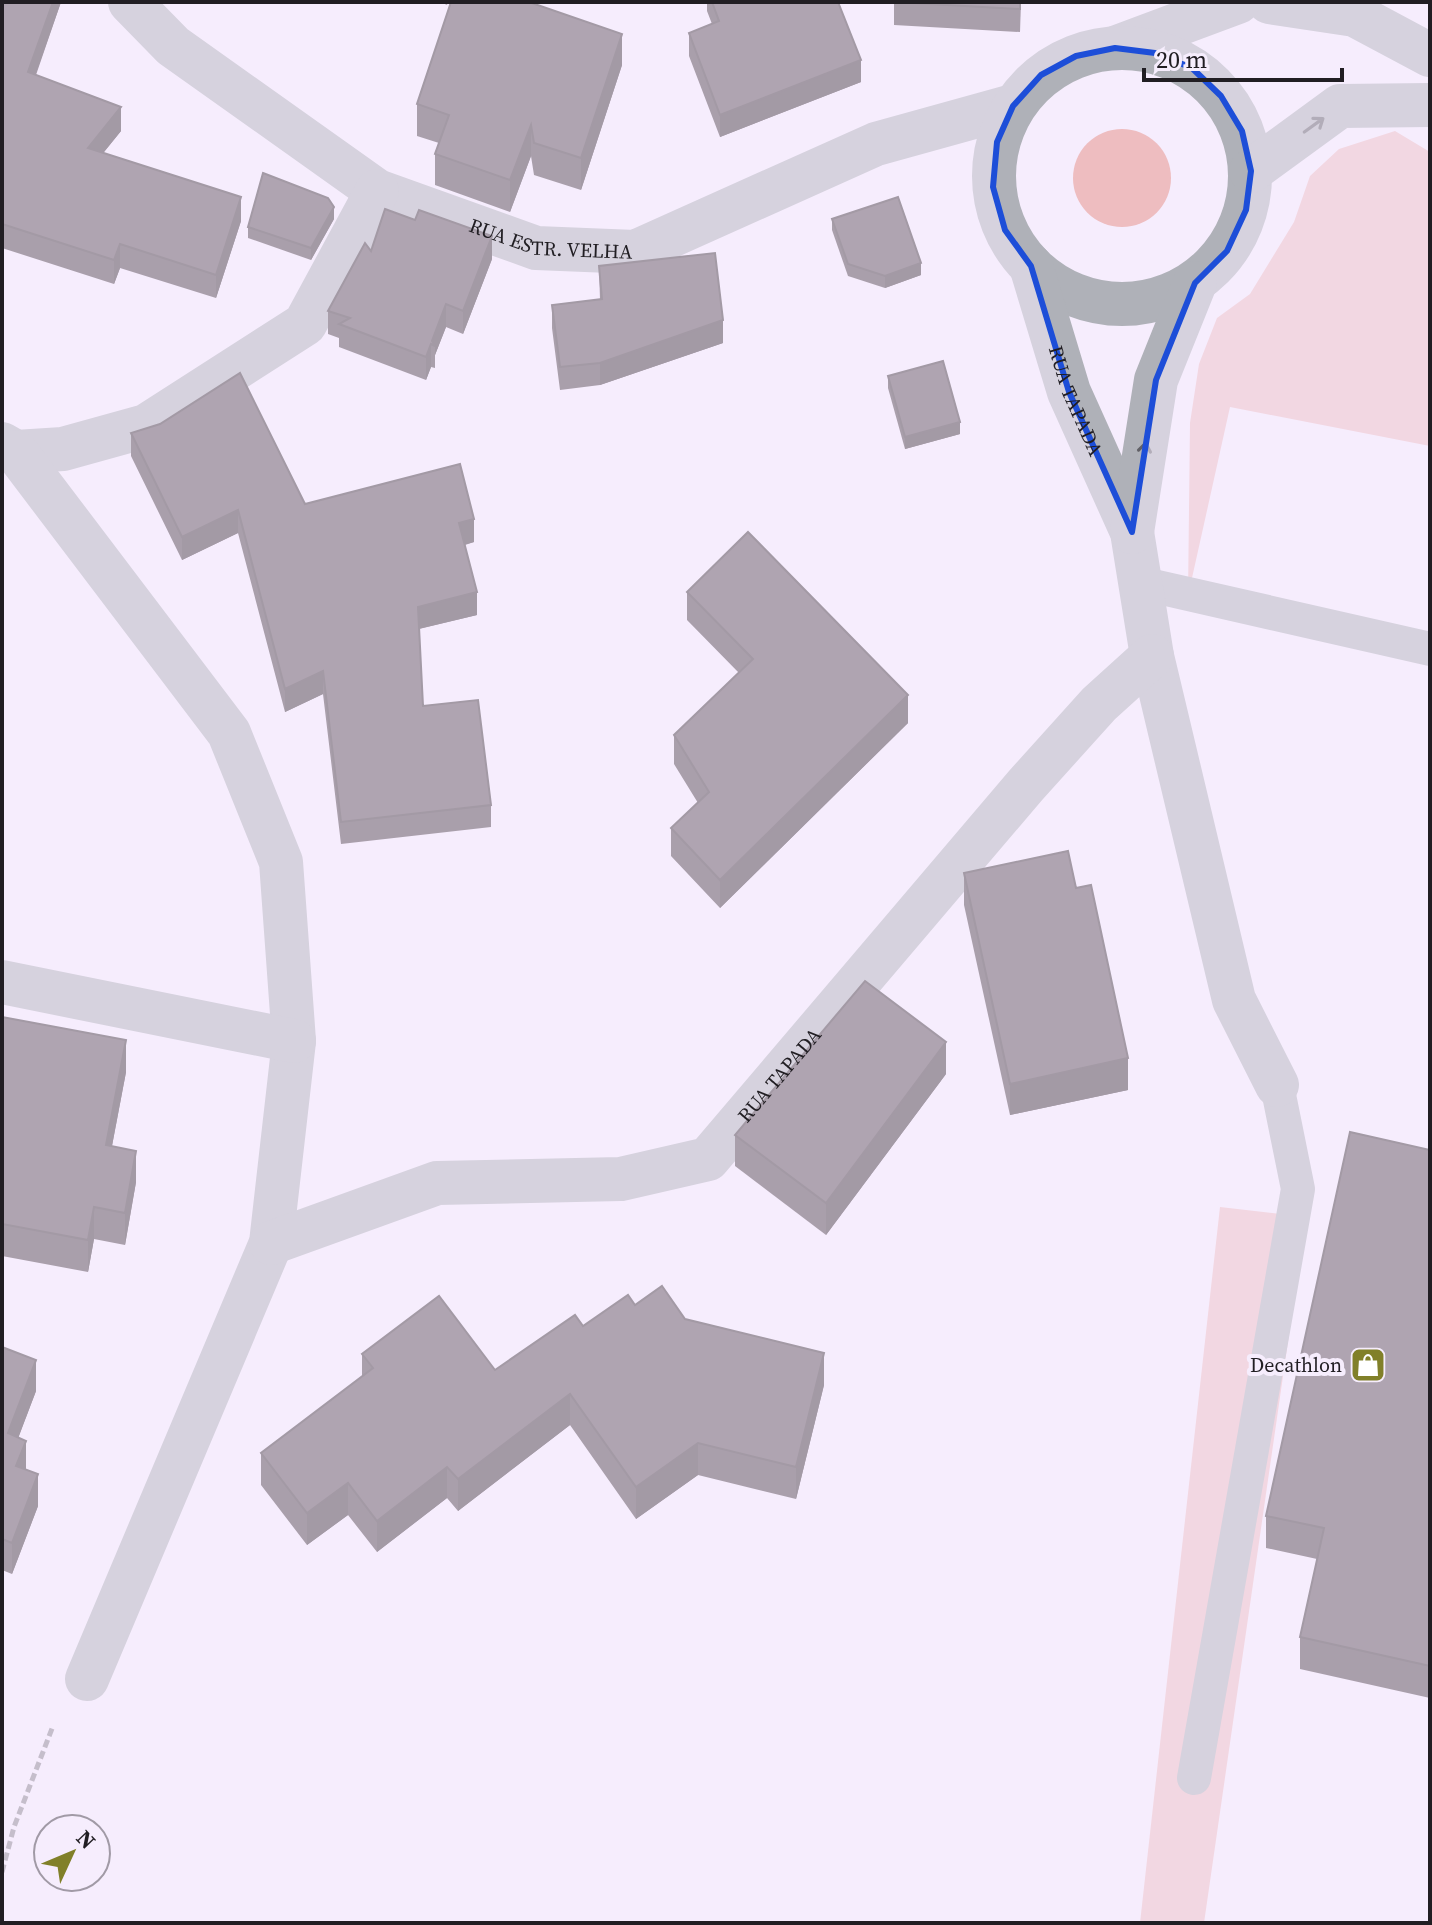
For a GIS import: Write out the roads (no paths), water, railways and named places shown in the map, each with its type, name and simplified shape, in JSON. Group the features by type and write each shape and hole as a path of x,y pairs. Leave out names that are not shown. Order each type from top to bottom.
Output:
{"street":[{"name":"RUA ESTR. VELHA","path":"130,2 173,46 377,191 536,248 635,252 876,144 1013,106"},
{"path":"1115,48 1155,53 1192,68 1221,96 1242,131 1251,171 1246,210 1227,251 1195,283 1154,301 1110,305 1067,293 1031,266 1005,230 993,187 997,142 1013,106 1041,75 1076,56 1115,48 1238,2"},
{"path":"1269,2 1355,15 1430,55"},
{"path":"1251,171 1340,106 1430,105"},
{"path":"9,448 63,449 146,426 305,324 377,191"},
{"name":"RUA TAPADA","path":"1031,266 1069,392 1132,532 1152,656 1234,1000 1277,1085"},
{"name":"RUA TAPADA","path":"1132,532 1156,380 1195,283"},
{"path":"9,448 229,733 281,862 294,1041 271,1243 87,1679"},
{"name":"RUA TAPADA","path":"271,1243 437,1183 621,1179 708,1159 1026,785 1099,704 1152,656"},
{"path":"2,982 294,1041"}],"lane":[{"path":"1140,583 1430,649"},
{"path":"1194,1778 1298,1189 1277,1085"}],"place":[{"name":"Decathlon","path":"1368,1365"}]}
